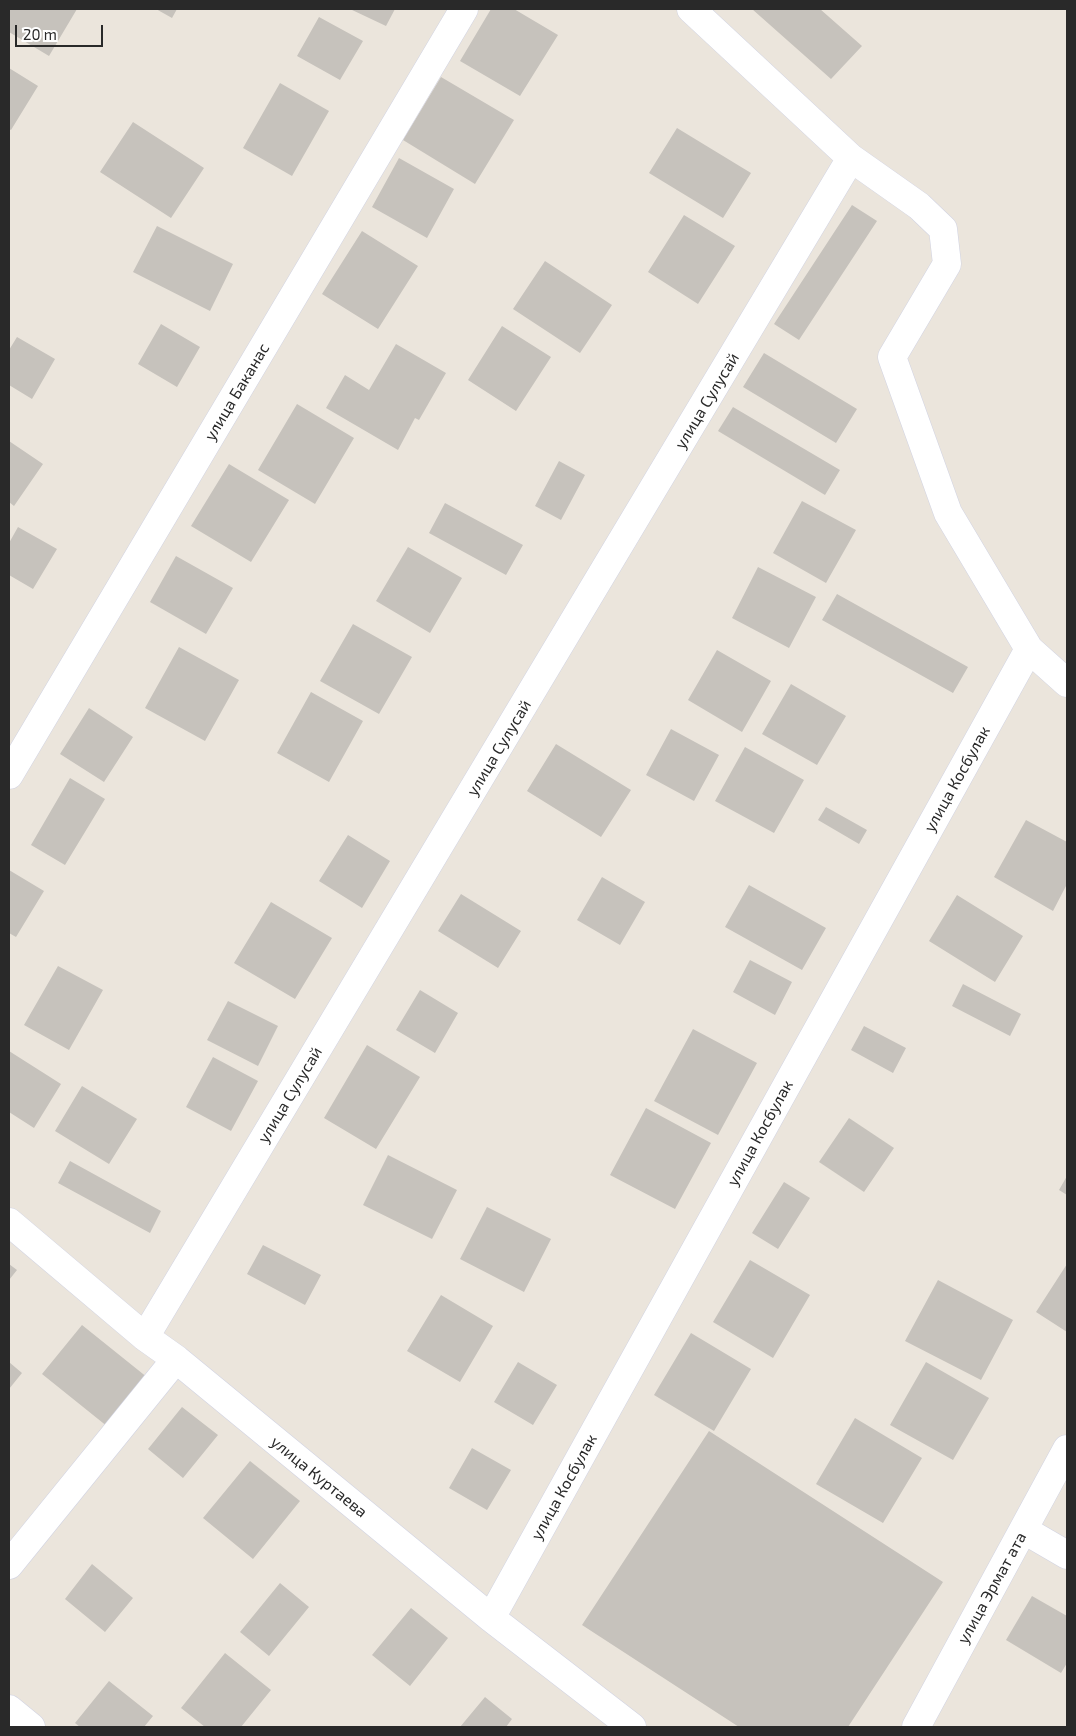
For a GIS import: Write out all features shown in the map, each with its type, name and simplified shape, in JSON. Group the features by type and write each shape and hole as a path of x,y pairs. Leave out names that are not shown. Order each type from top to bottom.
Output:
{"street":[{"name":"улица Баканас","path":"9,775 464,9"},
{"path":"691,9 851,158 919,206 943,229 947,264 892,357 948,513 1029,649 1067,683"},
{"name":"улица Сулусай","path":"145,1337 851,158"},
{"name":"улица Косбулак","path":"491,1618 1029,649"},
{"name":"улица Куртаева","path":"9,1222 145,1337 176,1360 491,1618 632,1727"},
{"path":"9,1566 176,1360"},
{"name":"улица Эрмат ата","path":"916,1727 1067,1449"},
{"path":"1024,1530 1067,1555"},
{"path":"9,1709 31,1727"}],"building":[{"path":"9,9 77,9 49,56 9,32"},
{"path":"156,9 177,9 172,18"},
{"path":"350,9 395,9 386,26"},
{"path":"491,9 514,9 558,35 520,96 460,61"},
{"path":"752,9 820,9 862,46 831,79"},
{"path":"319,17 363,41 340,80 297,56"},
{"path":"9,68 38,86 11,130 9,129"},
{"path":"441,77 514,120 475,184 403,140"},
{"path":"280,83 329,111 292,176 243,148"},
{"path":"133,122 204,168 171,218 100,172"},
{"path":"677,128 751,173 723,218 649,173"},
{"path":"399,158 454,189 427,238 372,207"},
{"path":"852,205 877,221 799,340 774,324"},
{"path":"684,215 735,246 698,304 648,272"},
{"path":"157,226 233,264 210,311 133,272"},
{"path":"362,231 418,266 378,329 322,294"},
{"path":"545,261 612,305 580,353 513,309"},
{"path":"161,324 200,347 177,387 138,364"},
{"path":"502,326 551,357 516,411 468,380"},
{"path":"17,337 55,359 32,399 9,385 9,350"},
{"path":"396,344 446,373 419,420 415,418 398,450 326,408 345,375 369,390"},
{"path":"764,353 857,409 836,443 743,387"},
{"path":"297,404 354,438 315,504 258,470"},
{"path":"733,407 840,470 825,495 718,431"},
{"path":"9,441 43,464 14,506 9,502"},
{"path":"559,461 585,475 561,520 535,506"},
{"path":"229,464 289,500 251,562 191,526"},
{"path":"802,501 856,530 826,583 773,553"},
{"path":"445,503 523,545 506,575 429,533"},
{"path":"18,527 57,549 33,589 9,575 9,543"},
{"path":"408,547 462,578 430,633 376,601"},
{"path":"176,556 233,588 206,634 150,602"},
{"path":"758,567 816,597 789,648 732,618"},
{"path":"837,594 968,667 953,693 822,620"},
{"path":"353,624 412,657 379,714 320,681"},
{"path":"179,647 239,680 205,741 145,708"},
{"path":"717,650 771,681 742,732 688,700"},
{"path":"791,684 846,716 817,765 762,734"},
{"path":"311,692 363,721 329,782 277,753"},
{"path":"89,708 133,737 104,782 60,754"},
{"path":"671,729 719,755 694,801 646,775"},
{"path":"556,744 631,790 601,837 527,791"},
{"path":"745,747 804,780 774,833 715,801"},
{"path":"70,778 105,799 65,865 31,845"},
{"path":"826,807 867,830 859,844 818,820"},
{"path":"1026,820 1067,842 1067,884 1053,911 994,877"},
{"path":"348,835 390,861 362,908 319,881"},
{"path":"9,870 44,891 16,937 9,933"},
{"path":"602,877 645,902 620,945 577,920"},
{"path":"749,885 826,928 802,970 725,927"},
{"path":"461,894 521,931 498,968 438,931"},
{"path":"957,895 1023,936 995,982 929,941"},
{"path":"271,902 332,938 295,999 234,963"},
{"path":"750,960 792,982 775,1015 733,992"},
{"path":"58,966 103,990 69,1050 24,1025"},
{"path":"963,984 1021,1014 1010,1036 952,1006"},
{"path":"420,990 458,1013 435,1053 396,1030"},
{"path":"228,1001 278,1026 258,1066 207,1040"},
{"path":"864,1026 906,1048 893,1073 851,1050"},
{"path":"693,1029 757,1063 718,1135 654,1101"},
{"path":"367,1045 420,1077 376,1149 324,1118"},
{"path":"9,1051 61,1084 34,1128 9,1112"},
{"path":"213,1057 258,1081 231,1131 186,1107"},
{"path":"82,1086 137,1119 109,1164 55,1131"},
{"path":"646,1108 711,1143 675,1209 610,1175"},
{"path":"849,1118 894,1148 864,1192 819,1162"},
{"path":"388,1155 457,1190 432,1239 363,1205"},
{"path":"70,1161 161,1211 150,1233 58,1183"},
{"path":"1067,1176 1067,1195 1059,1190"},
{"path":"784,1182 810,1198 778,1249 752,1233"},
{"path":"487,1207 551,1239 524,1292 460,1259"},
{"path":"263,1245 321,1275 305,1305 247,1274"},
{"path":"750,1260 810,1295 773,1358 713,1322"},
{"path":"9,1264 17,1270 9,1280"},
{"path":"1067,1264 1067,1332 1036,1312"},
{"path":"938,1280 1013,1320 981,1380 905,1341"},
{"path":"441,1295 493,1326 460,1382 407,1351"},
{"path":"82,1325 148,1378 108,1427 42,1374"},
{"path":"691,1333 751,1369 714,1431 654,1395"},
{"path":"9,1362 22,1373 9,1389"},
{"path":"518,1362 557,1385 533,1425 494,1402"},
{"path":"926,1362 989,1398 953,1460 890,1425"},
{"path":"182,1407 218,1435 183,1478 148,1449"},
{"path":"855,1418 922,1458 883,1523 816,1484"},
{"path":"709,1431 943,1582 848,1727 739,1727 582,1625"},
{"path":"472,1448 511,1470 487,1510 449,1488"},
{"path":"250,1461 300,1501 253,1559 203,1518"},
{"path":"92,1564 133,1598 105,1632 65,1599"},
{"path":"280,1583 309,1607 269,1656 240,1632"},
{"path":"1032,1596 1067,1616 1067,1663 1061,1673 1006,1640"},
{"path":"411,1608 448,1638 410,1686 372,1655"},
{"path":"225,1653 271,1690 241,1727 205,1727 181,1708"},
{"path":"109,1681 153,1716 144,1727 80,1727 75,1723"},
{"path":"485,1697 512,1719 506,1727 460,1727"}]}
